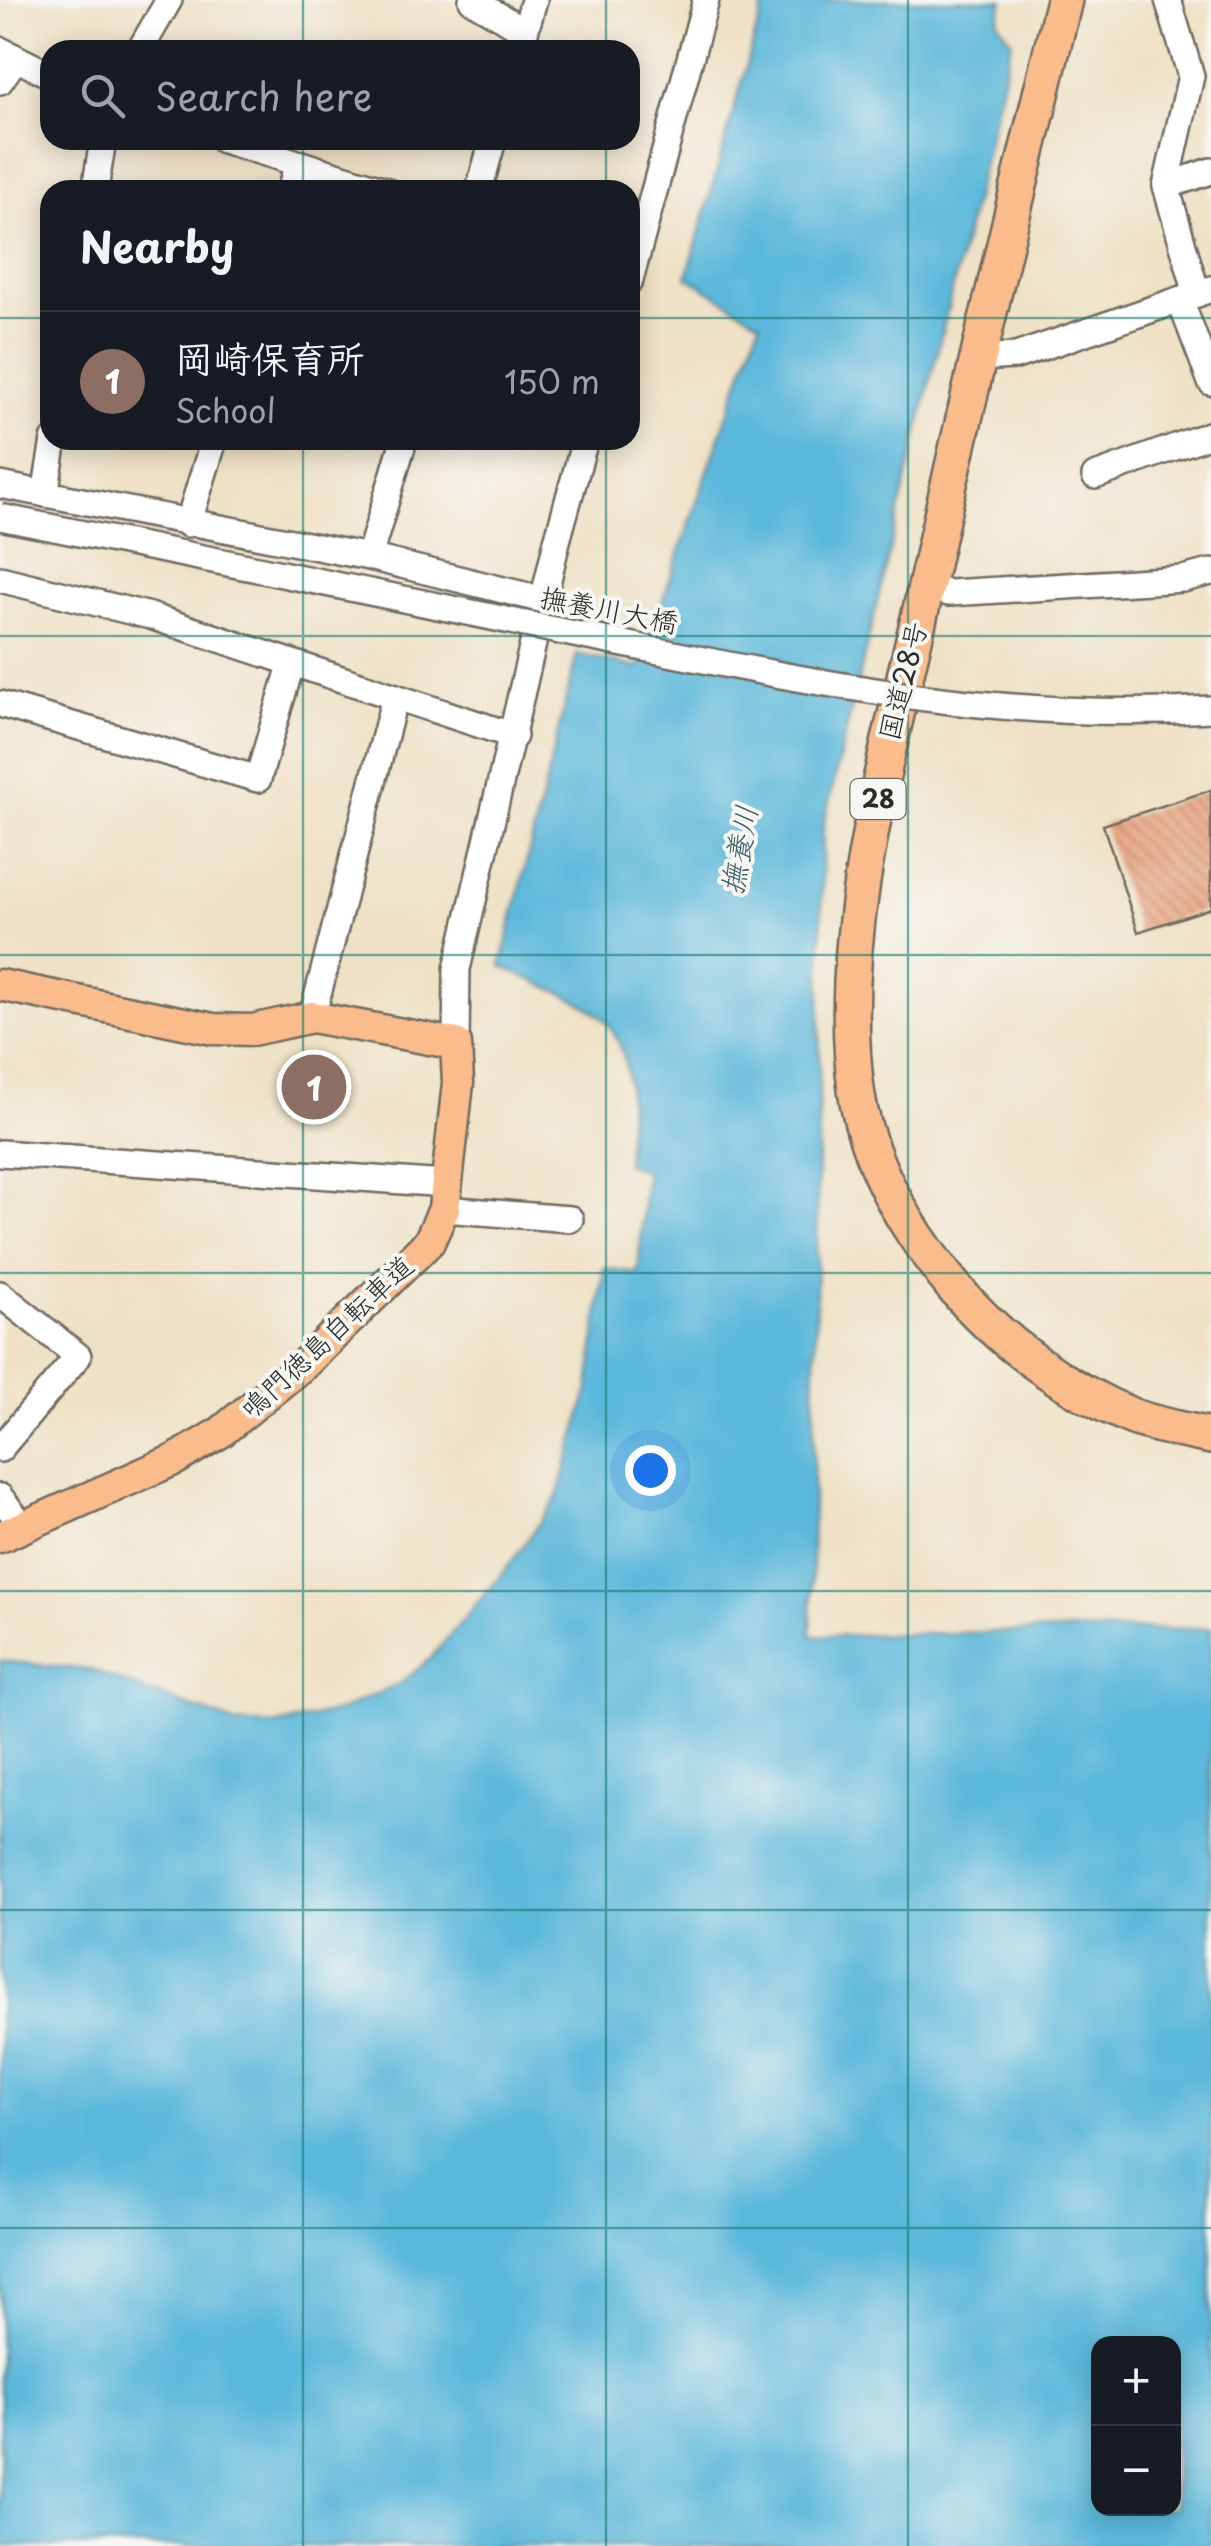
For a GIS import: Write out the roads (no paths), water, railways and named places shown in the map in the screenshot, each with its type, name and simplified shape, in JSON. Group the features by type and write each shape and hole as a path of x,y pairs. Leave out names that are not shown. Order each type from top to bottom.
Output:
{"highway":[{"name":"国道28号","path":"1064,0 885,756 860,912 852,1024 856,1075 878,1164 912,1236 980,1318 1031,1360 1132,1417 1211,1436"}],"main road":[{"path":"0,985 213,1030 252,1030 312,1017 456,1044"},
{"name":"鳴門徳島自転車道","path":"12,1532 176,1458 242,1417 316,1353 429,1242 445,1196 458,1083 456,1044"}],"street":[{"path":"146,40 169,0"},
{"path":"472,0 521,40"},
{"path":"522,40 534,0"},
{"path":"640,239 706,0"},
{"path":"1168,0 1201,72 1166,186 1196,294 1211,382"},
{"path":"0,81 8,54 40,69"},
{"path":"97,180 101,150"},
{"path":"254,150 351,180"},
{"path":"482,180 491,150"},
{"path":"293,180 298,164"},
{"path":"1166,186 1211,171"},
{"path":"977,358 1016,356 1196,294"},
{"path":"1096,476 1211,434"},
{"path":"45,494 52,450"},
{"path":"188,524 211,450"},
{"path":"369,557 401,450"},
{"path":"456,1044 457,969 582,450"},
{"path":"0,484 369,557 544,600"},
{"name":"撫養川大橋","path":"0,517 858,691 1023,711 1118,715 1211,709"},
{"path":"926,588 969,592 1183,579 1211,572"},
{"path":"0,579 150,616 514,736"},
{"path":"0,704 258,779 291,665"},
{"path":"312,1017 395,698"},
{"path":"0,1153 445,1196 570,1219"},
{"path":"0,1294 78,1356 0,1448"},
{"path":"0,1496 12,1532"}],"water":[{"name":"撫養川","path":"765,0 1003,0 998,21 1012,41 823,827 811,1636 1211,1628 1211,2546 0,2546 0,1661 90,1670 235,1723 277,1725 339,1711 401,1683 430,1659 510,1564 558,1497 589,1388 604,1268 638,1273 646,1171 626,1164 626,1065 612,1030 578,1001 501,966 577,654 639,668 760,322 687,277"}],"place":[{"name":"岡崎保育所","path":"314,1087"}]}
